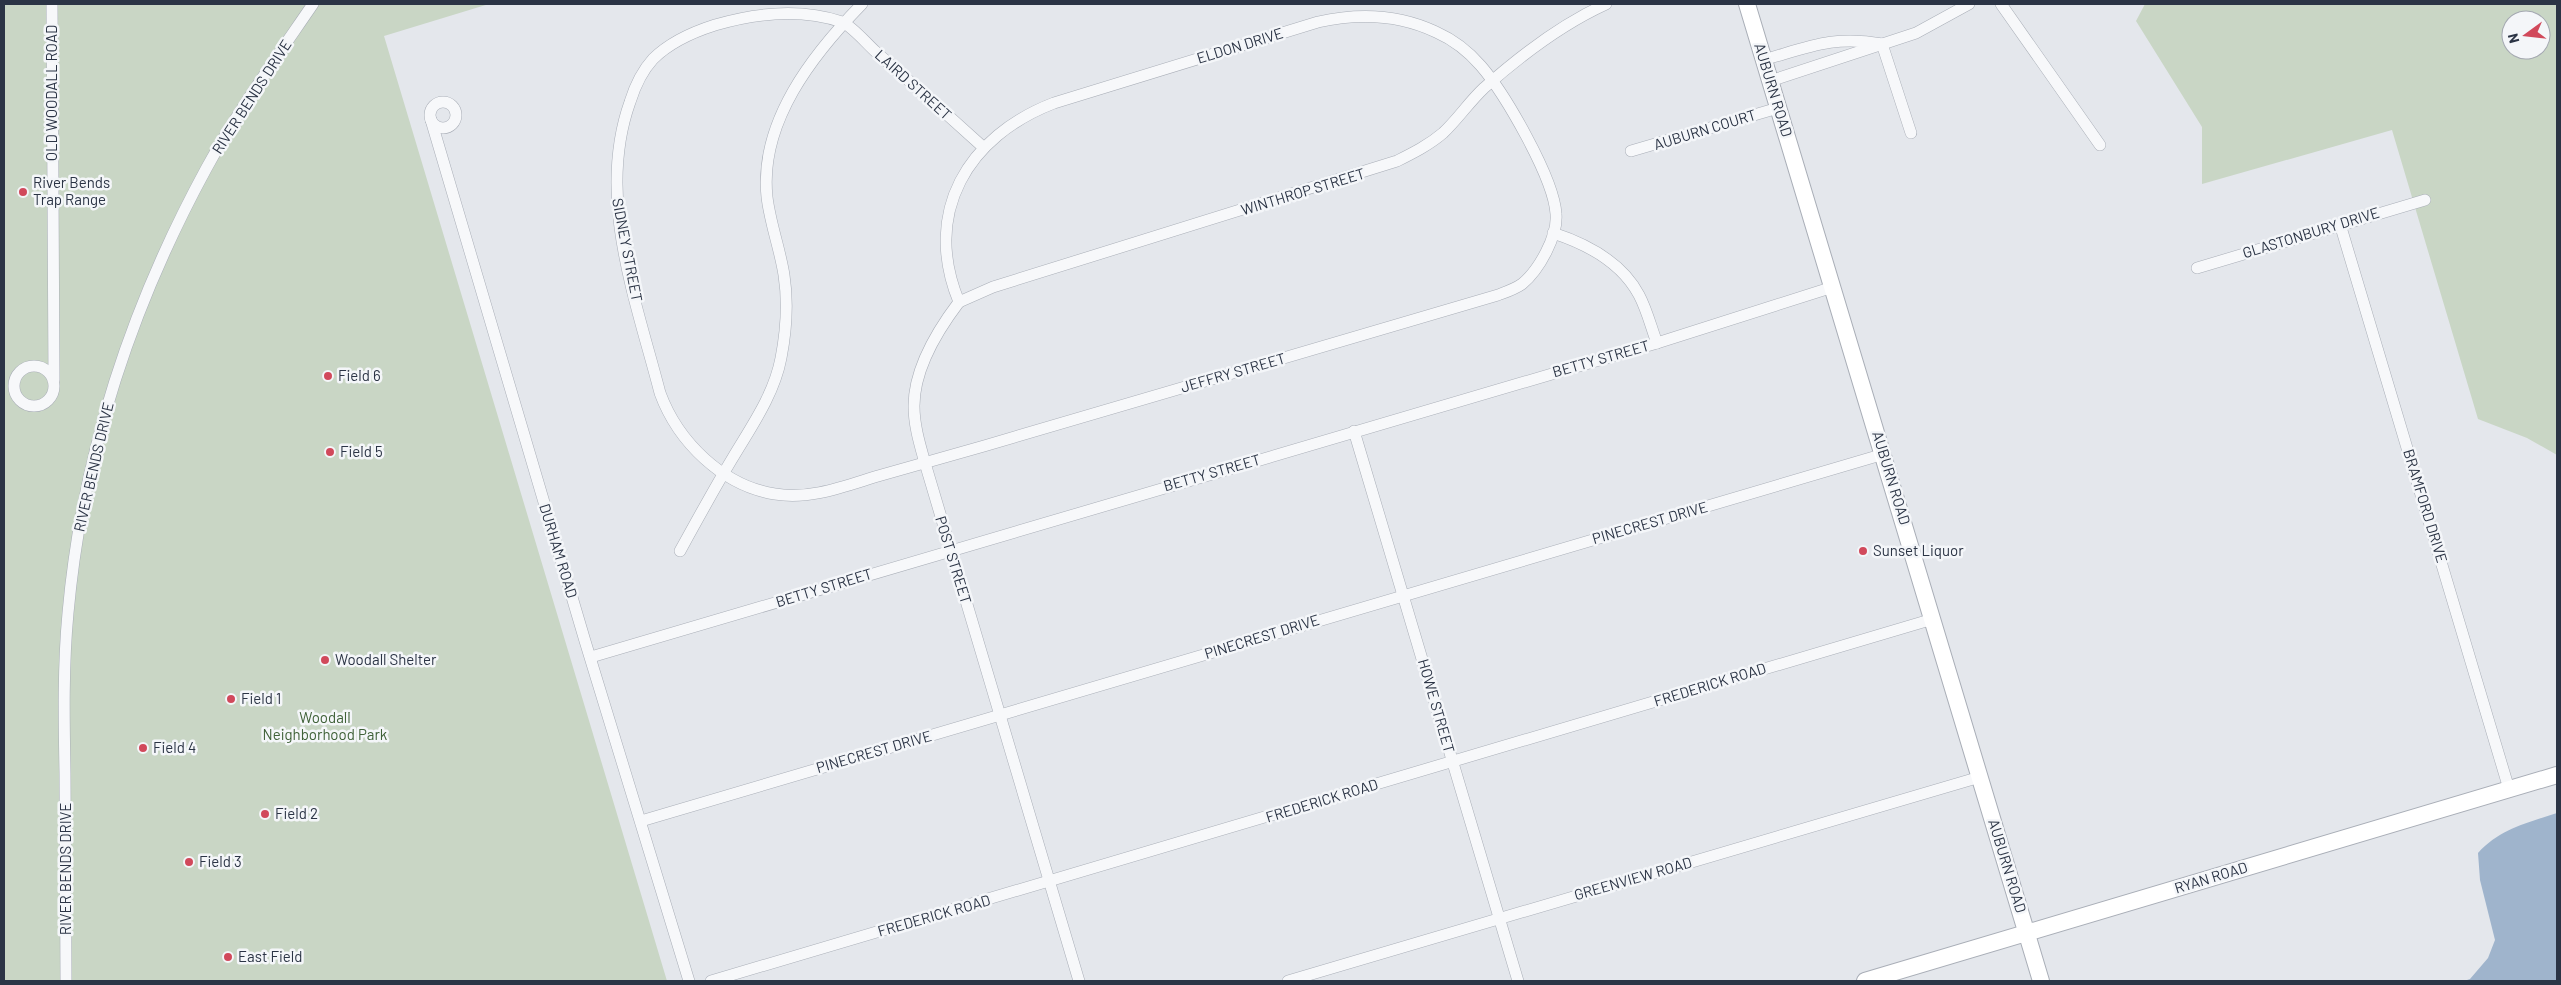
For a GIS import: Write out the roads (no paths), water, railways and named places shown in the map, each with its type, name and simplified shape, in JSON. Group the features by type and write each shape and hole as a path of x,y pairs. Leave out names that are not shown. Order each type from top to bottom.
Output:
{"main road":[{"name":"AUBURN ROAD","path":"1746,4 1884,454 2042,981"},
{"name":"RYAN ROAD","path":"1865,981 2557,775"}],"street":[{"name":"OLD WOODALL ROAD","path":"52,4 54,380 53,393 46,403 32,406 20,400 14,388 17,375 27,367 40,366 53,361"},
{"name":"RIVER BENDS DRIVE","path":"66,981 64,672 74,561 82,513 100,432 132,328 167,245 207,167 313,4"},
{"path":"680,551 764,405 774,382 785,334 784,277 767,197 767,175 772,145 792,88 843,23 862,4"},
{"name":"WINTHROP STREET","path":"959,302 993,286 1398,161 1417,151 1444,132 1492,82 1526,53 1586,8 1606,4"},
{"path":"1770,81 1916,33 1969,4"},
{"path":"2001,4 2100,145"},
{"name":"SIDNEY STREET","path":"724,473 696,451 679,432 667,412 660,393 635,295 617,212 616,168 623,125 634,89 644,70 664,50 689,35 731,20 770,13 801,14 843,23"},
{"name":"ELDON DRIVE","path":"983,147 1019,118 1054,103 1342,17 1378,16 1396,18 1436,32 1471,56 1492,82"},
{"name":"LAIRD STREET","path":"843,23 983,147"},
{"path":"1763,60 1832,40 1857,40 1882,44"},
{"path":"1882,44 1911,133"},
{"name":"JEFFRY STREET","path":"724,473 754,488 773,494 798,495 826,491 1498,295 1516,288 1529,276 1545,251 1553,233 1556,214 1548,180 1492,82"},
{"path":"438,140 452,125 456,118 455,109 444,101 432,107 431,120 440,128 452,125"},
{"name":"AUBURN COURT","path":"1631,151 1778,108"},
{"name":"DURHAM ROAD","path":"431,120 590,657 689,981"},
{"path":"959,302 951,284 946,248 946,227 950,206 957,188 983,147"},
{"name":"GLASTONBURY DRIVE","path":"2197,268 2425,200"},
{"name":"BRAMFORD DRIVE","path":"2340,224 2509,789"},
{"path":"1553,233 1593,250 1614,264 1629,280 1643,303 1657,342"},
{"name":"BETTY STREET","path":"590,657 1657,342 1833,287"},
{"name":"POST STREET","path":"959,302 946,319 921,368 916,391 917,430 924,463 1080,981"},
{"path":"40,366 51,373 54,380"},
{"name":"HOWE STREET","path":"1354,432 1518,981"},
{"name":"PINECREST DRIVE","path":"640,821 1884,454"},
{"name":"FREDERICK ROAD","path":"711,981 1932,619"},
{"name":"GREENVIEW ROAD","path":"1288,981 1980,777"}],"water":[{"path":"2557,813 2557,981 2464,981 2470,979 2488,958 2495,940 2480,880 2478,853 2505,832"}],"place":[{"name":"River Bends Trap Range","path":"23,192"},
{"name":"Field 6","path":"328,376"},
{"name":"Field 5","path":"330,452"},
{"name":"Sunset Liquor","path":"1863,551"},
{"name":"Woodall Shelter","path":"325,660"},
{"name":"Field 1","path":"231,699"},
{"name":"Field 4","path":"143,748"},
{"name":"Field 2","path":"265,814"},
{"name":"Field 3","path":"189,862"},
{"name":"East Field","path":"228,957"}],"park label":[{"name":"Woodall Neighborhood Park","path":"325,726"}]}
